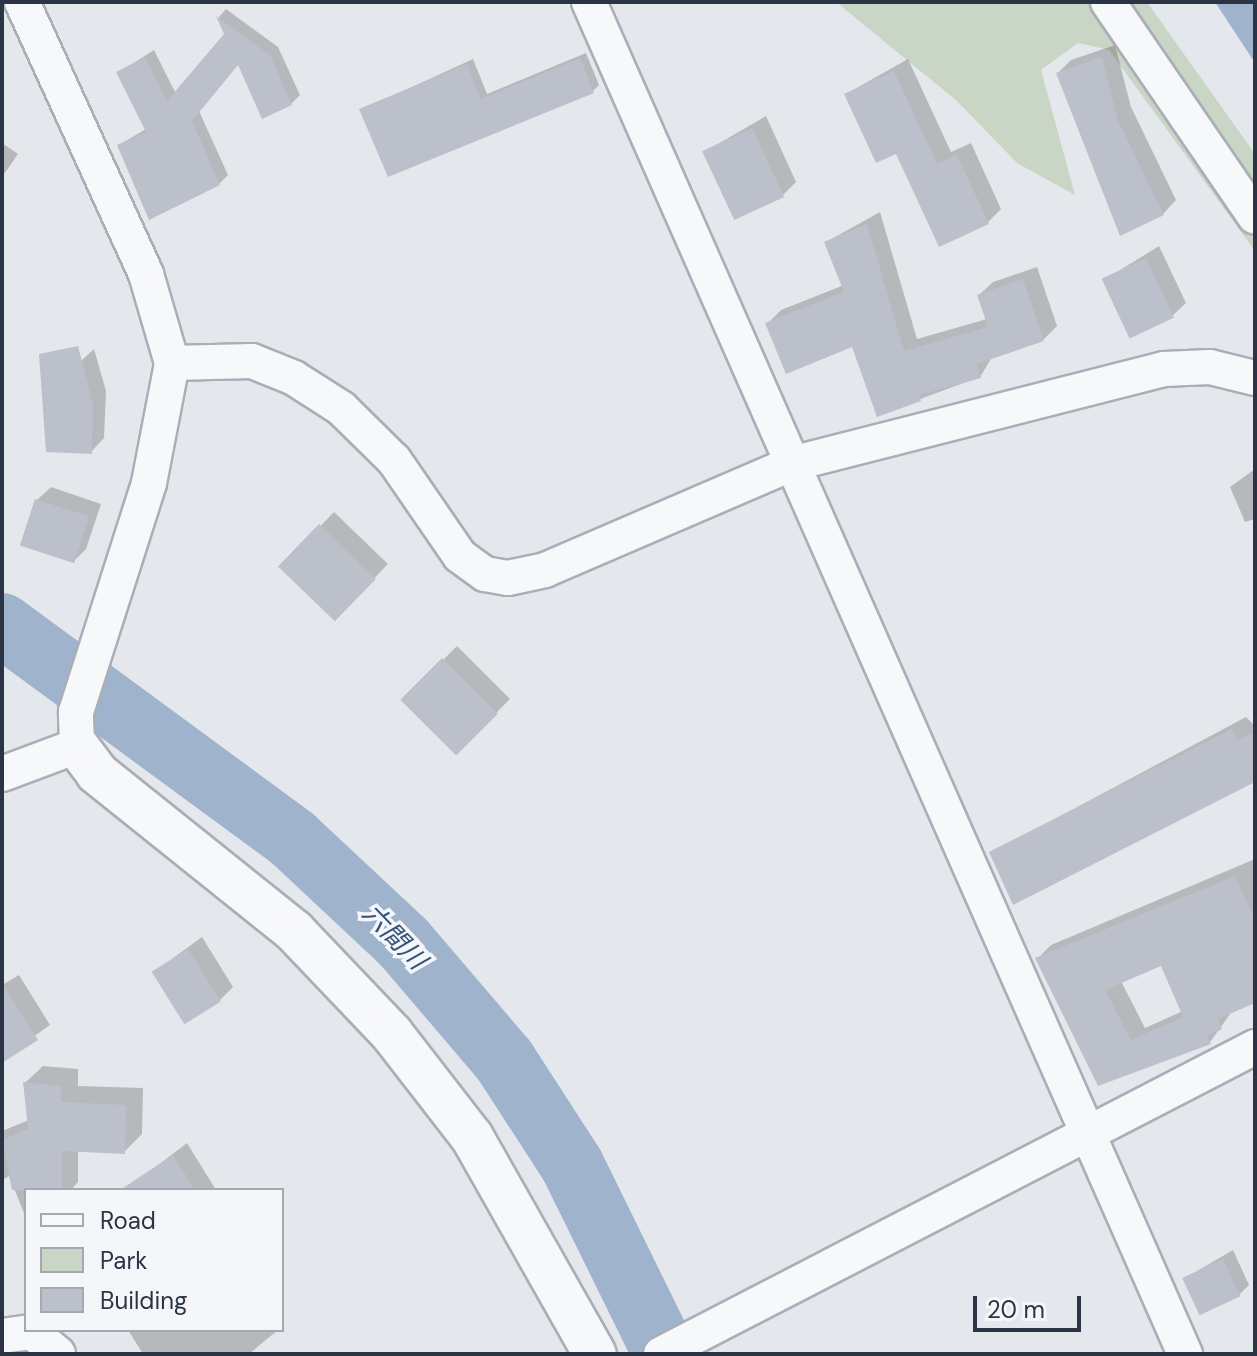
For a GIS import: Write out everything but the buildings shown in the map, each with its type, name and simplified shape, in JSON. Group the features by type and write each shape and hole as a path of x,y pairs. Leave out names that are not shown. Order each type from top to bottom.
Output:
{"street":[{"path":"22,2 146,274 172,363 149,483 90,659 76,729 97,773 294,931 392,1034 472,1137 595,1354"},
{"path":"589,2 1185,1354"},
{"path":"1108,2 1255,217"},
{"path":"172,363 252,361 341,408 394,460 460,556 496,576 545,570 791,464 1164,369 1210,367 1255,378"},
{"path":"2,774 76,729"},
{"path":"661,1354 1255,1047"},
{"path":"2,1336 32,1332 58,1354"}],"green space":[{"path":"836,2 1147,2 1255,154 1255,251 1109,50 1078,43 1041,70 1075,195 1017,163 957,101"}],"water":[{"path":"1215,2 1255,2 1255,63"}],"waterway":[{"name":"六間川","path":"2,625 293,839 404,943 504,1060 572,1165 665,1354"}]}
